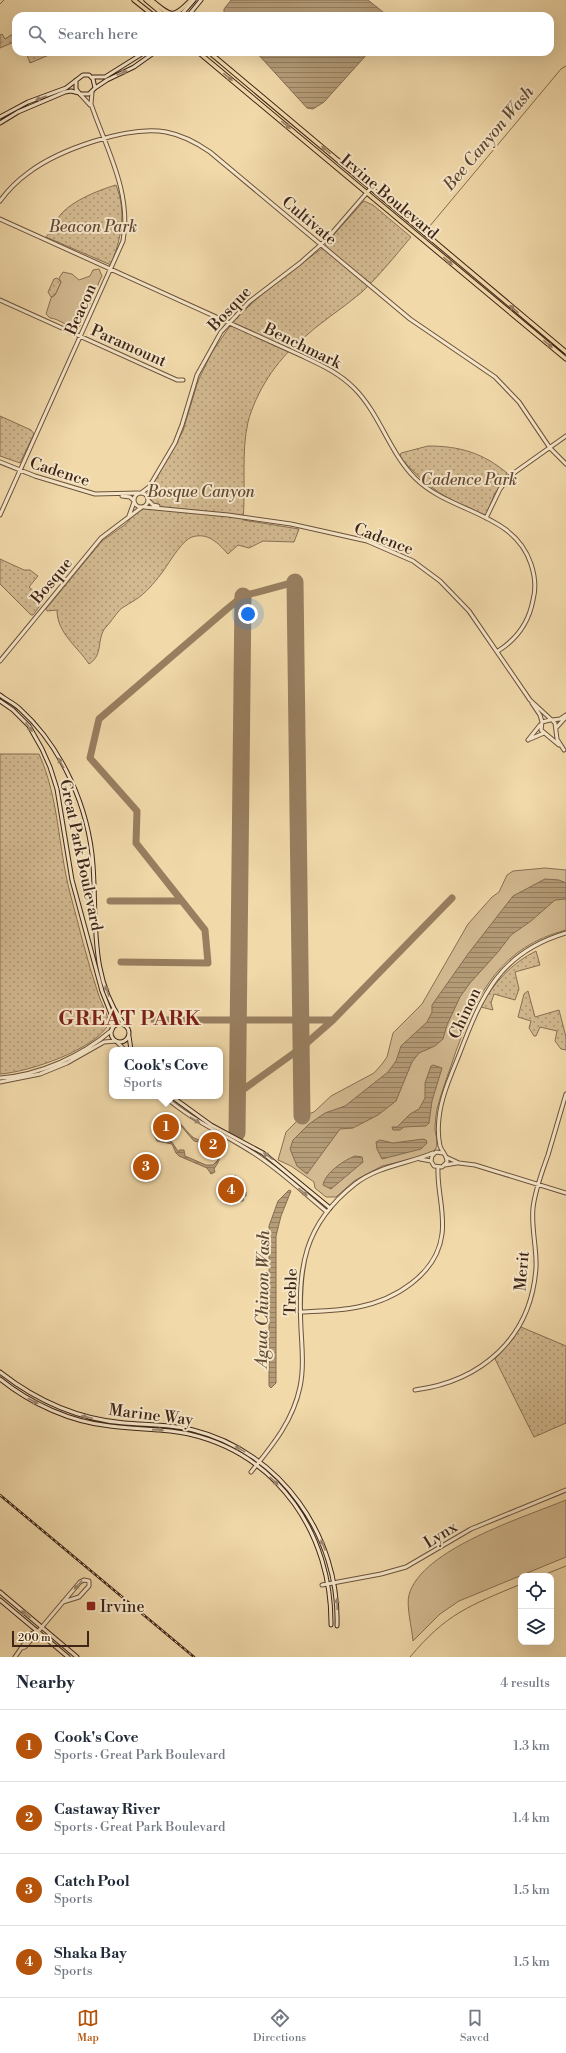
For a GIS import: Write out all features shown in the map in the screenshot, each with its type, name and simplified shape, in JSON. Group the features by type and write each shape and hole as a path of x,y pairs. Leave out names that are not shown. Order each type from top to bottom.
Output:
{"main road":[{"path":"134,0 149,12"},
{"path":"146,0 160,12"},
{"path":"150,0 167,12"},
{"path":"180,12 192,0"},
{"name":"Irvine Boulevard","path":"203,56 566,359"},
{"name":"Irvine Boulevard","path":"214,56 566,352"}],"street":[{"path":"183,12 192,0"},
{"path":"191,12 201,0"},
{"path":"0,117 28,102 66,88 82,75 99,78 105,76 138,56"},
{"path":"0,123 18,112 65,92 71,91 86,95 107,80 134,67 149,56"},
{"path":"91,77 95,82 95,88"},
{"path":"76,80 75,86 80,94"},
{"name":"Beacon","path":"0,515 123,241 125,208 120,186 91,106 90,98 92,92"},
{"name":"Beacon","path":"80,94 91,106"},
{"name":"Cultivate","path":"0,201 15,184 42,164 57,156 104,139 132,132 154,131 174,134 192,141 210,152 410,319 495,377 519,402 550,448 566,464"},
{"name":"Bosque","path":"140,493 147,489 179,434 193,386 201,366 214,342 229,322 249,302 321,245 371,188"},
{"name":"Benchmark","path":"0,219 322,365 342,378 362,398 400,461 418,481 446,501 503,527 518,541 529,559 535,584 532,606 525,624 515,637 498,650"},
{"name":"Paramount","path":"0,300 177,380 183,380"},
{"path":"486,518 505,481 517,469 566,436"},
{"name":"Cadence","path":"0,462 95,494 140,493"},
{"name":"Bosque","path":"148,500 153,478"},
{"path":"126,520 131,512 134,502 140,493 147,496 148,500 143,507 138,507 134,502"},
{"name":"Cadence","path":"115,494 128,497 134,502"},
{"name":"Cadence","path":"148,500 153,505 166,508"},
{"name":"Bosque","path":"0,665 1,660 101,538 143,507"},
{"name":"Cadence","path":"143,507 166,508 291,524 345,536 388,549 419,565 446,586 470,611 498,650 540,715 542,723"},
{"name":"Great Park Boulevard","path":"0,695 20,709 42,733 60,760 75,790 87,828 91,849 95,935 100,969 113,1006 125,1025"},
{"name":"Cadence","path":"530,700 551,720"},
{"name":"Great Park Boulevard","path":"0,701 13,710 28,726 42,749 50,767 57,789 72,880 102,991 113,1019 112,1029"},
{"path":"566,716 555,730 549,734 544,733 528,740 542,723 551,720 558,720 566,716"},
{"path":"551,720 556,726 555,730 557,740 565,751"},
{"path":"542,723 541,728 544,733 565,751"},
{"name":"Chinon","path":"443,1153 440,1141 439,1120 442,1102 483,997 502,971 524,953 537,944 566,933"},
{"path":"0,1078 28,1073 53,1064 99,1041 117,1025 125,1025 128,1030 128,1044 130,1047"},
{"path":"112,1029 112,1036 122,1047"},
{"path":"0,1082 40,1074 67,1063 104,1042 123,1042 129,1036"},
{"name":"Merit","path":"415,1390 445,1384 480,1368 503,1348 520,1324 531,1301 534,1285 537,1256 533,1213 538,1185 566,1094"},
{"path":"168,1099 188,1116 268,1163 327,1212"},
{"path":"175,1099 199,1117 263,1153 330,1208"},
{"name":"Chinon","path":"434,1153 440,1141"},
{"path":"438,1168 430,1161 434,1153 443,1153 446,1157 459,1163"},
{"name":"Treble","path":"251,1472 286,1424 300,1387 303,1362 300,1281 307,1246 330,1208 355,1184 369,1175 388,1167 434,1153"},
{"path":"445,1164 446,1157"},
{"name":"Treble","path":"418,1159 430,1161"},
{"path":"438,1168 445,1164 459,1163 475,1165 566,1193"},
{"path":"300,1312 356,1307 389,1296 409,1285 421,1274 433,1260 440,1245 443,1226 438,1168"},
{"name":"Marine Way","path":"0,1372 36,1397 76,1414 112,1421 165,1425 192,1430 230,1443 259,1461 286,1485 302,1505 323,1545 334,1582 337,1600 337,1626"},
{"name":"Marine Way","path":"0,1380 24,1396 64,1415 99,1425 171,1431 199,1437 228,1448 256,1466 289,1496 316,1540 329,1583 331,1625"},
{"name":"Lynx","path":"322,1585 381,1574 406,1567 471,1529 566,1490"},
{"path":"15,1657 31,1634 42,1626 80,1582 84,1580 88,1581 89,1586 79,1597 63,1602"},
{"path":"0,1592 77,1657"},
{"path":"0,1600 68,1657"}],"green space":[{"path":"2,34 5,39 12,35 12,43 0,48 0,35"},
{"path":"27,56 47,56 30,63"},
{"name":"Beacon Park","path":"116,185 122,215 118,245 111,265 46,237 60,215 74,203 101,190"},
{"name":"Bosque Canyon","path":"364,201 373,205 411,237 362,292 307,334 283,358 262,388 248,422 244,458 243,520 299,529 294,542 263,541 249,548 238,545 228,554 216,542 208,537 198,536 188,539 179,548 149,588 139,598 122,608 106,627 101,636 97,656 89,664 68,639 60,626 57,610 47,611 46,609 102,541 126,524 134,514 141,509 147,508 153,484 183,431 198,381 212,352 235,319 264,292 321,249"},
{"path":"99,269 102,276 80,326 69,326 50,318 46,314 51,298 55,295 61,282 59,278 63,272 72,274 79,280 90,276 93,270"},
{"path":"57,278 61,282 55,295 51,297 48,292 54,279"},
{"path":"0,416 31,430 34,434 20,463 0,456"},
{"name":"Cadence Park","path":"428,446 450,447 470,452 489,460 507,473 507,476 495,493 486,515 439,493 415,473 400,457 401,453"},
{"path":"0,559 24,570 30,570 38,576 29,587 44,600 33,615 31,615 0,584"},
{"path":"0,754 39,754 46,771 51,788 70,893 90,969 109,1024 101,1034 76,1051 27,1069 0,1074"},
{"path":"545,868 566,870 566,930 544,938 524,948 508,960 483,991 464,1030 441,1094 436,1116 435,1130 437,1143 434,1151 420,1157 382,1166 354,1181 336,1197 326,1197 315,1188 314,1182 291,1166 278,1160 286,1132 302,1116 314,1112 331,1096 374,1073 382,1064 387,1057 393,1033 422,1004 468,924 492,897 499,892 507,875 513,871"},
{"path":"536,951 540,965 515,972 519,989 515,1000 494,994 491,1003 493,1010 481,1007 491,990 504,974 519,961"},
{"path":"528,991 535,1017 559,1010 566,1037 566,1050 561,1049 555,1041 557,1031 540,1027 536,1036 534,1036 529,1028 531,1021 518,1017 524,994"},
{"path":"521,1327 566,1346 566,1423 534,1437 495,1359"},
{"path":"566,1500 566,1557 527,1573 518,1573 518,1577 459,1601 440,1614 413,1641 408,1600 418,1578 433,1563 453,1549 501,1525"}],"shaded area":[{"path":"231,0 368,0 383,12 224,12 224,9"},
{"path":"260,56 365,56 324,102 313,109 307,108"},
{"path":"545,879 559,880 566,883 566,899 555,900 531,921 511,935 470,983 460,997 447,1025 443,1039 435,1046 419,1053 412,1062 396,1101 378,1115 353,1128 340,1129 307,1174 297,1166 290,1149 293,1140 309,1124 325,1113 345,1106 388,1072 396,1061 401,1046 427,1022 432,1012 432,1005 468,954 513,896"},
{"path":"433,1065 442,1068 432,1101 429,1123 426,1126 404,1127 400,1130 393,1130 392,1127 397,1127 410,1114 419,1109 425,1098 425,1083 431,1066"},
{"path":"164,1117 174,1118 194,1138 215,1144 218,1148 220,1157 214,1169 215,1172 211,1174 207,1168 179,1156 172,1144 157,1141 152,1127 156,1122","holes":["170,1119 181,1126 194,1141 213,1145 219,1154 218,1160 213,1165 206,1165 185,1156 184,1150 179,1150 179,1153 172,1142 159,1139 154,1129 156,1123"]},
{"path":"166,1120 171,1122 173,1127 171,1132 166,1134 161,1132 159,1127 161,1122"},
{"path":"423,1139 426,1140 427,1143 421,1149 382,1159 377,1149 376,1142 380,1140 393,1143"},
{"path":"202,1145 213,1147 217,1153 217,1157 209,1158 204,1155 199,1149"},
{"path":"355,1156 362,1157 363,1162 331,1189 323,1185 324,1180 331,1172"},
{"path":"235,1175 241,1182 237,1184 236,1187 239,1190 246,1192 246,1196 244,1196 243,1201 235,1201 226,1204 224,1190 230,1180 234,1180"},
{"path":"289,1190 291,1191 281,1216 276,1236 276,1383 271,1388 269,1386 269,1226 278,1201"}],"waterway":[{"path":"0,4 4,0"},
{"name":"Bee Canyon Wash","path":"429,227 561,69 566,66"},
{"path":"548,1573 566,1566"},
{"path":"410,1657 436,1630 460,1612 487,1598 518,1585"}],"taxiway":[{"path":"121,962 208,963 205,930 136,843 137,811 90,758 99,719 243,596 295,582"},
{"path":"154,1020 333,1020 452,898"},
{"path":"110,901 182,901"},
{"path":"237,1094 301,1048 333,1020"}],"runway":[{"path":"295,582 302,1116"},
{"path":"237,1133 243,596"}],"railway":[{"path":"0,1495 194,1657"}],"place":[{"name":"Cook's Cove","path":"166,1127"},
{"name":"Castaway River","path":"213,1145"},
{"name":"Catch Pool","path":"146,1167"},
{"name":"Shaka Bay","path":"231,1190"},
{"name":"Irvine","path":"91,1606"}],"district":[{"name":"GREAT PARK","path":"130,1018"}],"water label":[{"name":"Agua Chinon Wash","path":"262,1299"}]}
